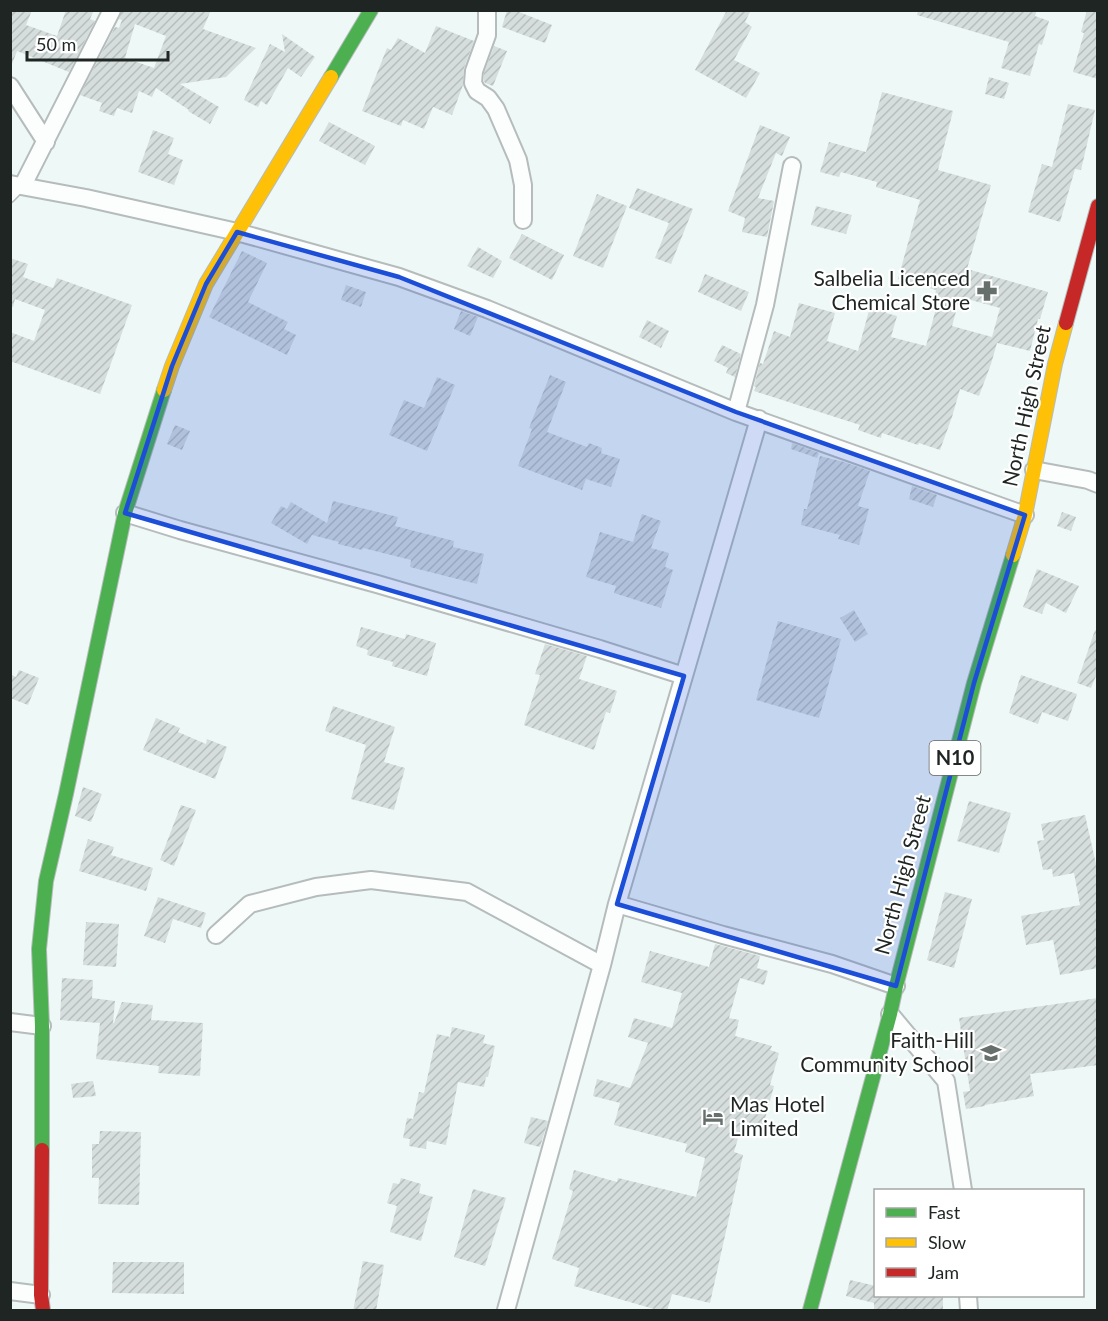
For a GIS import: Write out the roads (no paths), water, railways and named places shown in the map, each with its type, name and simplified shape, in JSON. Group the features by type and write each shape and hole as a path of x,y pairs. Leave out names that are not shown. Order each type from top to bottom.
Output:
{"main road":[{"path":"42,1303 42,1026 39,949 46,881 125,513 172,366 206,284 372,10"},
{"name":"North High Street","path":"810,1311 890,1014 974,683 1025,515 1055,364 1098,206"}],"street":[{"path":"112,10 46,142 17,184 237,232 399,277 487,309 736,412 1025,515"},
{"path":"487,10 487,35 474,70 472,83 496,109 518,160 523,185 523,220"},
{"path":"10,86 46,142"},
{"path":"736,412 765,305 792,166"},
{"path":"506,1311 617,904 759,419"},
{"path":"1034,470 1098,484"},
{"path":"125,513 600,648 684,676"},
{"path":"216,935 250,904 316,887 370,880 467,892 602,965"},
{"path":"617,904 832,964 896,986"},
{"path":"890,1014 946,1081 963,1189"},
{"path":"10,1022 42,1026"},
{"path":"10,1291 42,1303"}],"lane":[{"path":"10,198 17,184"}],"place":[{"name":"Salbelia Licenced Chemical Store","path":"987,291"},
{"name":"Faith-Hill Community School","path":"991,1053"},
{"name":"Mas Hotel Limited","path":"713,1117"}]}
